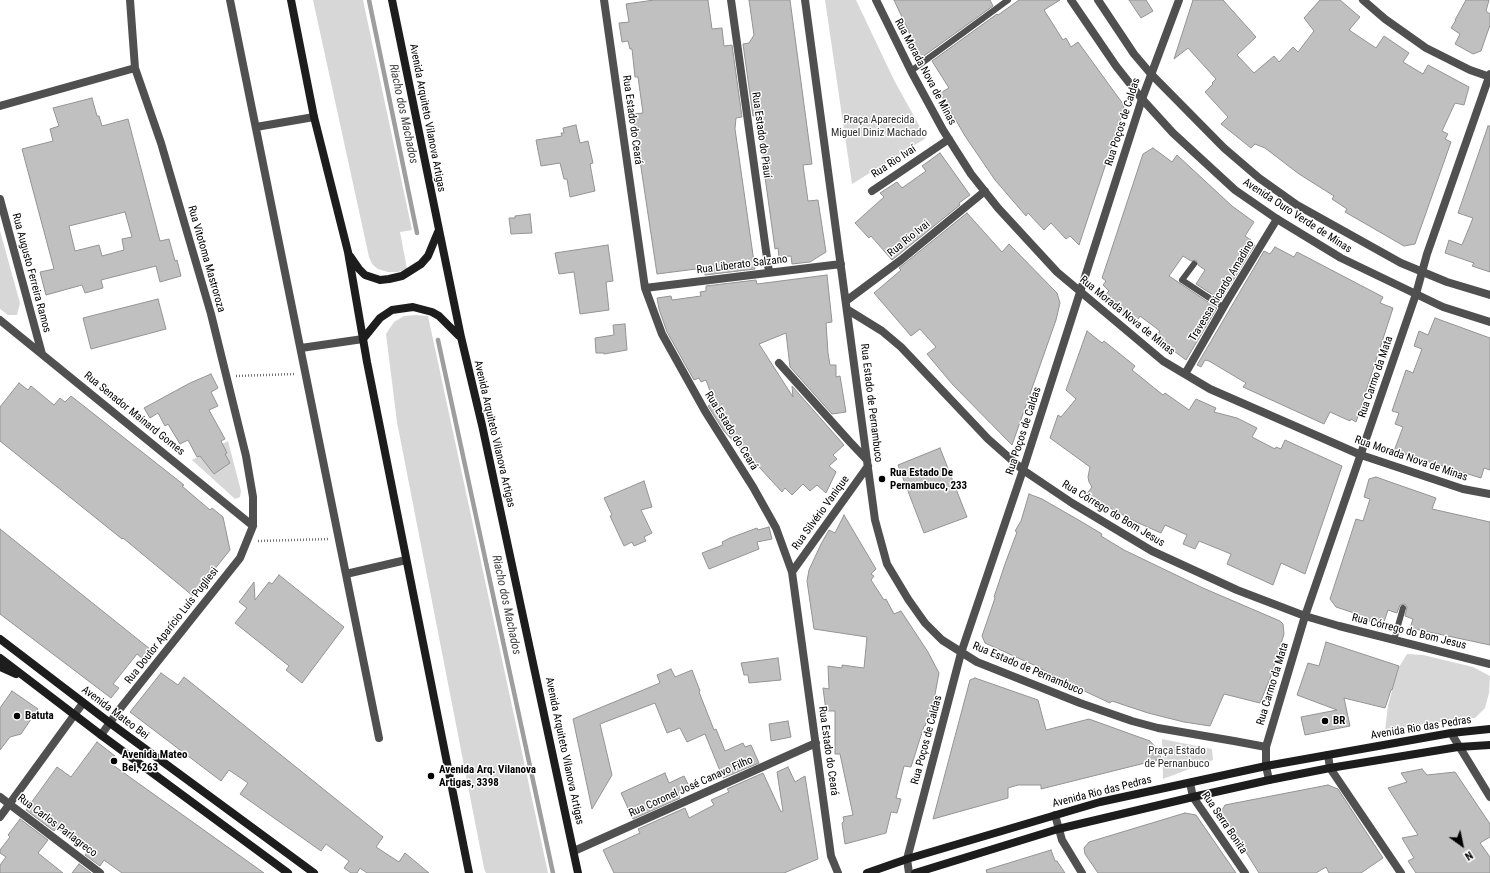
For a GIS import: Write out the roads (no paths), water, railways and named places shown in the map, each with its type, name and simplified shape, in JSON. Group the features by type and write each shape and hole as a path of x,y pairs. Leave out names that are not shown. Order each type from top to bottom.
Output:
{"main road":[{"path":"291,0 314,116 348,252 363,339 406,560 470,873"},
{"name":"Avenida Arquiteto Vilanova Artigas","path":"392,0 438,231 482,425 578,873"},
{"path":"348,252 359,269 365,275 380,280 389,279 406,274 421,264 428,256 438,231"},
{"path":"363,339 380,318 392,310 413,307 428,310 439,316 461,337"},
{"name":"Avenida Mateo Bei","path":"0,639 83,703 314,873"},
{"path":"0,658 74,715 288,873"},
{"path":"0,667 25,678"},
{"name":"Avenida Rio das Pedras","path":"867,873 908,859 1100,802 1266,766 1451,733 1490,729"},
{"path":"915,873 1058,829 1269,780 1330,768 1458,747 1490,745"}],"street":[{"name":"Rua Vitotoma Mastroroza","path":"130,0 136,68 148,102 211,314 246,456 253,497 253,526"},
{"path":"230,0 379,738"},
{"name":"Rua Estado do Ceará","path":"604,0 645,288 662,334 705,411 753,487 772,522 792,572 831,856 838,873"},
{"name":"Rua Estado do Piauí","path":"731,0 769,272"},
{"name":"Rua Estado de Pernambuco","path":"805,0 848,310 875,520 888,564 908,599 925,622 942,640 977,662 1120,718 1158,728 1266,747"},
{"name":"Rua Morada Nova de Minas","path":"876,0 911,71 949,140 971,174 998,208 1057,272 1080,293 1163,361 1210,389 1361,455 1462,489 1490,494"},
{"name":"Avenida Ouro Verde de Minas","path":"1071,0 1116,66 1142,99 1173,133 1235,190 1341,258 1443,307 1490,322"},
{"name":"Avenida Ouro Verde de Minas","path":"1098,0 1134,54 1151,74 1224,148 1259,178 1297,205 1395,259 1448,282 1490,295"},
{"name":"Rua Poços de Caldas","path":"909,873 908,859 961,653 1024,470 1142,99 1179,0"},
{"path":"1363,0 1385,19 1426,48 1470,70 1490,76"},
{"path":"0,106 136,68"},
{"name":"Rua Carmo da Mata","path":"1269,780 1266,766 1266,747 1305,616 1490,76"},
{"path":"256,126 314,116"},
{"name":"Rua Rio Ivaí","path":"872,191 949,140"},
{"name":"Rua Rio Ivai","path":"846,301 901,260 985,191"},
{"name":"Rua Augusto Ferreira Ramos","path":"0,199 42,354"},
{"name":"Travessa Ricardo Amadino","path":"1185,374 1223,307 1278,219"},
{"name":"Rua Liberato Salzano","path":"645,288 841,264"},
{"name":"Rua Córrego do Bom Jesus","path":"848,310 882,331 901,347 988,439 1024,470 1072,503 1152,551 1237,590 1305,616 1490,664"},
{"name":"Rua Senador Mainard Gomes","path":"0,320 253,526"},
{"path":"301,348 363,339"},
{"path":"779,363 868,463"},
{"name":"Rua Silvério Vanique","path":"792,572 868,463"},
{"name":"Rua Doutor Aparício Luís Pugliesi","path":"101,735 240,558 253,526"},
{"path":"346,574 406,560"},
{"path":"0,817 83,703"},
{"path":"1451,733 1458,747 1490,797"},
{"name":"Rua Coronel José Canavo Filho","path":"574,851 816,743"},
{"path":"1328,755 1330,768 1401,873"},
{"name":"Rua Serra Bonita","path":"1190,782 1193,797 1245,873"},
{"name":"Rua Carlos Parlagreco","path":"0,797 100,873"},
{"path":"1055,815 1062,840 1082,873"}],"lane":[{"path":"911,71 1008,0"},
{"path":"1194,264 1182,280 1223,307"},
{"path":"1394,640 1403,608"}],"waterway":[{"name":"Riacho dos Machados","path":"369,0 417,233"},
{"name":"Riacho dos Machados","path":"438,340 553,873"}],"place":[{"name":"Rua Estado De Pernambuco, 233","path":"882,479"},
{"name":"Batuta","path":"17,716"},
{"name":"BR","path":"1325,721"},
{"name":"Avenida Mateo Bei, 263","path":"114,761"},
{"name":"Avenida Arq. Vilanova Artigas, 3398","path":"431,776"}],"park label":[{"name":"Praça Aparecida Miguel Diniz Machado","path":"879,126"},
{"name":"Praça Estado de Pernanbuco","path":"1177,757"}]}
